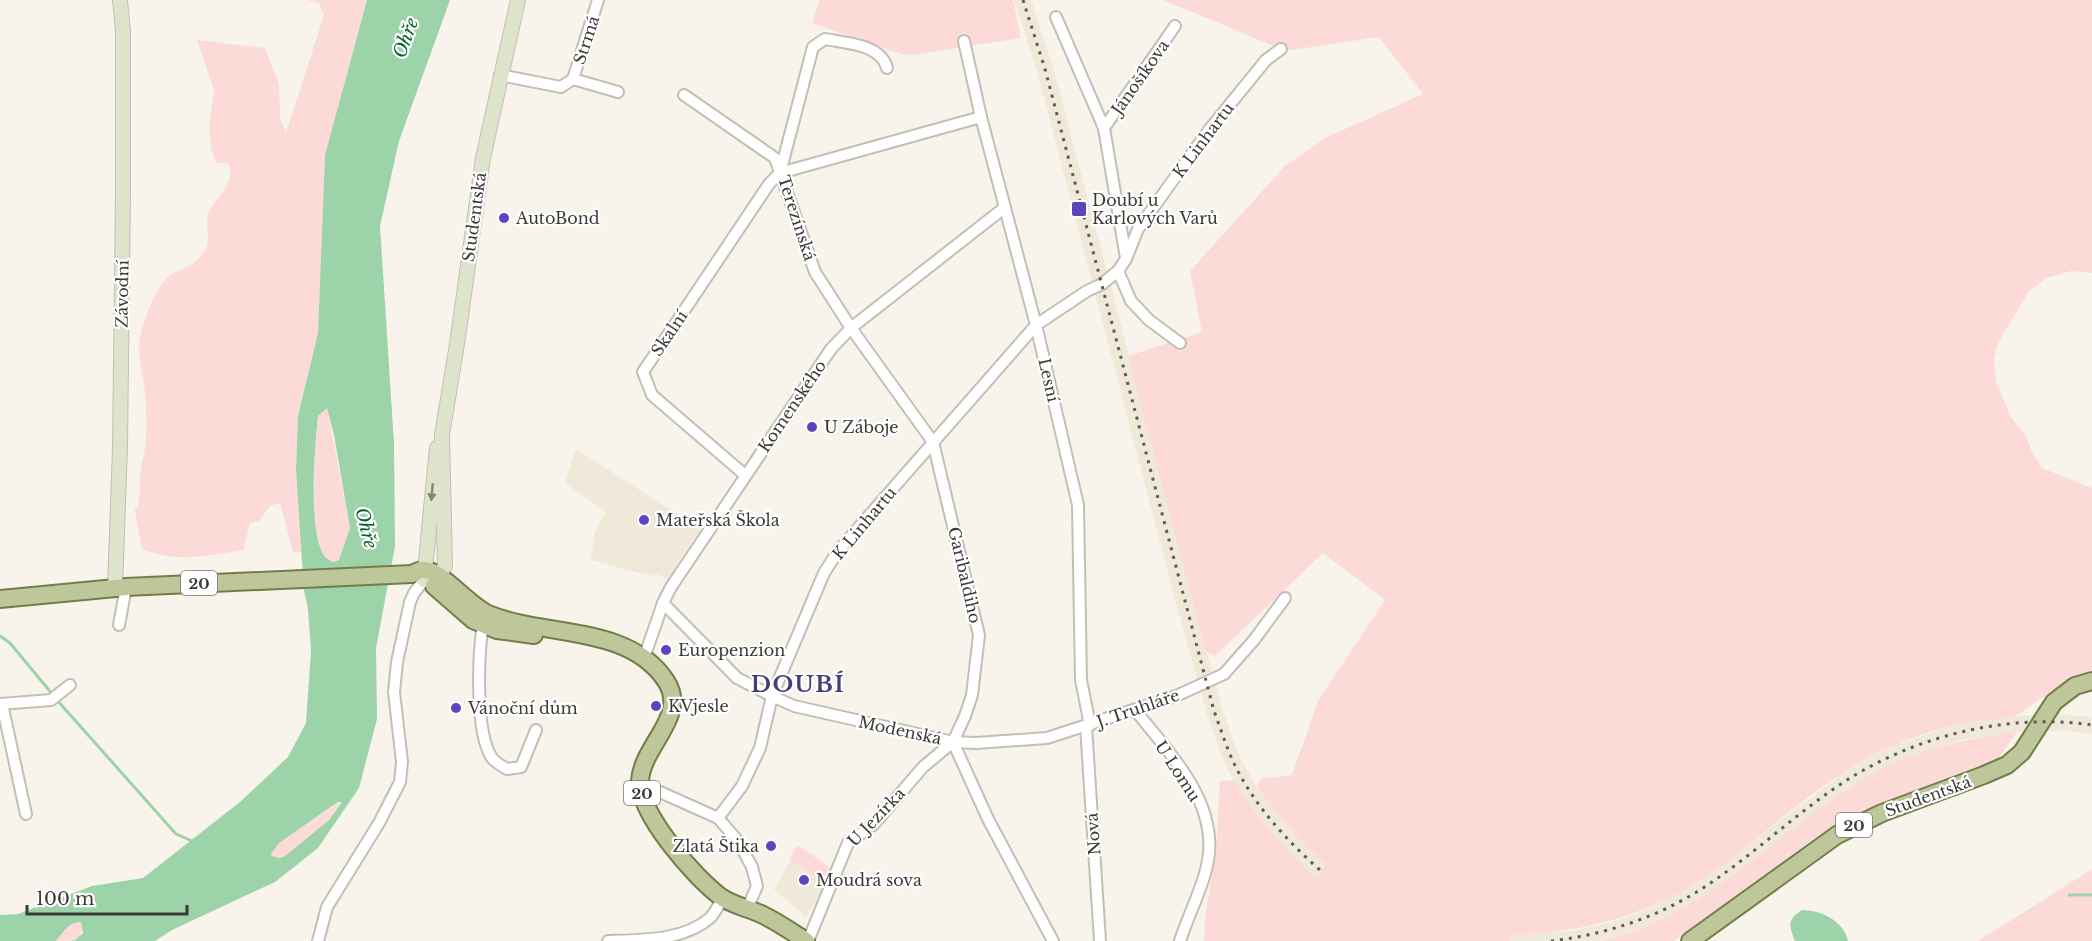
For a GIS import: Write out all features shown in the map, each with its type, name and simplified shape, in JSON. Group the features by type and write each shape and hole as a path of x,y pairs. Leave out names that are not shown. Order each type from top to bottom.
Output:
{"main road":[{"name":"20","path":"426,575 465,615 485,619 504,619 608,642 624,646 640,656 667,682 671,690 673,705 669,718 643,764 640,782 644,803 682,859 723,898 763,915 807,941"},
{"name":"20","path":"0,599 120,588 272,579 426,575 459,594 485,619"},
{"name":"Studentská","path":"1690,941 1837,835 1882,813 1984,776 2007,765 2022,752 2054,702 2075,686 2092,681"}],"street":[{"name":"Závodní","path":"120,0 123,31 123,190 120,588"},
{"name":"Studentská","path":"426,575 442,435 458,344 482,165 518,0"},
{"name":"Strmá","path":"500,75 561,87 573,79 598,0"},
{"name":"Jánošíkova","path":"1056,17 1104,128 1126,259"},
{"name":"Jánošíkova","path":"1104,128 1175,27"},
{"name":"Terezínská","path":"887,68 881,56 870,49 854,44 825,39 813,47 780,173 815,272 851,328 933,442"},
{"name":"Lesní","path":"964,41 1004,208 1036,325 1078,505 1081,680 1088,726"},
{"name":"K Linhartu","path":"718,818 742,786 760,748 772,696 824,573 833,558 1036,325 1087,291 1102,284 1118,271 1126,259 1138,229 1209,130 1266,60 1281,49"},
{"name":"Strmá","path":"573,79 618,92"},
{"path":"684,95 775,158 780,173 981,117"},
{"name":"Skalní","path":"745,475 652,395 643,372 769,184 780,173"},
{"name":"Komenského","path":"640,656 671,587 831,349 851,328 1004,208"},
{"path":"1118,271 1131,301 1149,320 1180,343"},
{"name":"Studentská","path":"426,575 436,451 442,435"},
{"name":"Garibaldiho","path":"933,442 979,635 972,695 953,742"},
{"path":"318,941 327,907 379,823 400,782 402,762 394,692 397,662 410,602 426,575"},
{"path":"119,625 120,588"},
{"name":"J. Truhláře","path":"953,742 1029,741 1047,738 1176,696 1224,674 1254,640 1285,598"},
{"name":"Modenská","path":"663,603 737,678 772,696 794,706 953,742 988,819 1053,941"},
{"path":"485,619 479,666 483,738 493,759 507,770 521,767 536,730"},
{"path":"26,814 1,704 54,698 70,685"},
{"name":"U Lomu","path":"1135,710 1198,795 1206,824 1209,853 1180,941"},
{"name":"Nová","path":"1088,726 1100,941"},
{"name":"U Jezírka","path":"807,941 848,843 874,824 923,766 953,742"},
{"path":"660,792 718,818 738,841 752,867 757,886 747,909"},
{"path":"608,941 663,940 692,930 711,917 723,898"}],"shaded area":[{"path":"307,0 367,0 325,155 318,333 298,416 296,470 302,552 293,552 280,503 270,506 259,521 250,523 243,550 192,557 155,553 142,549 135,510 139,498 146,437 146,402 139,342 149,309 161,285 172,274 194,262 205,251 208,242 208,215 230,178 228,163 217,163 211,149 209,125 214,90 197,40 265,48 279,84 280,117 286,133 324,15 319,3"},
{"path":"820,0 1013,0 1021,38 912,55 901,54 812,23"},
{"path":"1014,0 1031,0 1053,67 1222,709 1240,758 1257,787 1295,835 1326,865 1315,877 1283,846 1243,796 1225,765 1207,714 1037,71"},
{"path":"1163,0 2092,0 2092,273 2071,271 2047,278 2029,291 1998,343 1994,359 1996,382 2011,417 2027,438 2042,468 2092,488 2092,671 2067,681 2014,716 1935,730 1866,759 1824,785 1708,875 1662,901 1614,920 1563,931 1510,935 1510,941 1204,941 1205,919 1216,849 1220,781 1234,780 1251,807 1271,832 1315,877 1326,865 1295,835 1257,787 1261,778 1292,775 1318,701 1385,600 1323,553 1215,656 1206,651 1128,356 1202,332 1190,271 1285,166 1325,138 1423,94 1379,37 1286,51"},
{"path":"327,407 350,528 339,560 332,562 325,556 319,544 314,509 318,416"},
{"name":"Mateřská Škola","path":"576,449 700,529 667,579 656,574 651,576 591,560 595,532 606,512 565,483"},
{"path":"2015,716 2092,717 2092,734 2068,731 2017,732 1964,739 1929,750 1874,773 1822,808 1717,888 1686,908 1649,926 1600,941 1510,941 1510,935 1570,931 1608,923 1643,911 1708,875 1842,774 1896,745 1960,723"},
{"path":"2017,732 1998,759 1878,804 1832,827 1674,941 1600,941 1640,929 1676,912 1710,891 1839,795 1890,765 1943,746"},
{"path":"341,801 329,820 285,856 280,858 272,856 271,854 279,843"},
{"path":"798,845 829,867 828,876 822,882 789,858"},
{"name":"Moudrá sova","path":"798,848 834,871 806,917 774,889"},
{"path":"2092,869 2092,941 1978,941"},
{"path":"81,921 79,936 68,941 56,941 70,924"}],"water":[{"name":"Ohře","path":"367,0 450,0 399,141 380,226 394,444 395,546 376,648 377,719 359,788 318,848 275,882 172,930 155,941 70,941 83,933 81,922 77,922 69,926 56,941 0,941 0,915 18,914 92,886 143,878 240,802 288,757 306,723 311,650 308,609 304,591 296,470 298,416 318,333 325,155","holes":["327,408 350,528 339,560 333,562 325,557 319,545 314,509 314,467 318,416","338,802 342,802 329,820 285,856 280,858 272,856 271,854 279,843"]},
{"path":"1802,910 1817,912 1837,922 1848,941 1795,941 1791,923"}],"waterway":[{"path":"0,636 10,643 53,695"},
{"path":"57,700 176,834 192,841"},
{"path":"2069,895 2092,895"}],"railway":[{"path":"1023,0 1045,69 1214,711 1232,759 1249,791 1282,833 1321,871"},
{"path":"1551,941 1615,928 1656,913 1694,894 1847,780 1904,751 1965,731 1997,725 2029,722 2092,725"}],"place":[{"name":"Doubí u Karlových Varů","path":"1079,209"},
{"name":"AutoBond","path":"504,218"},
{"name":"U Záboje","path":"812,427"},
{"name":"Mateřská Škola","path":"644,520"},
{"name":"Europenzion","path":"666,650"},
{"name":"KVjesle","path":"656,706"},
{"name":"Vánoční dům","path":"456,708"},
{"name":"Zlatá Štika","path":"771,846"},
{"name":"Moudrá sova","path":"804,880"}],"district":[{"name":"DOUBÍ","path":"798,684"}]}
